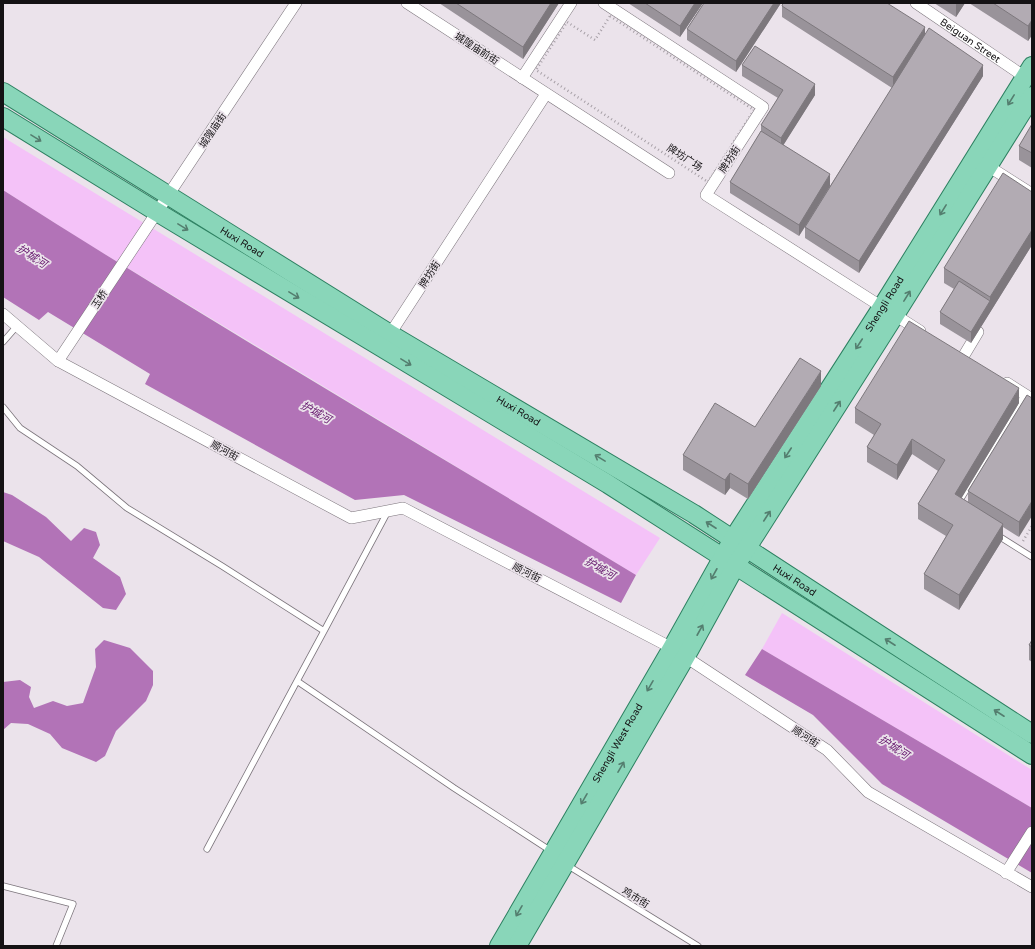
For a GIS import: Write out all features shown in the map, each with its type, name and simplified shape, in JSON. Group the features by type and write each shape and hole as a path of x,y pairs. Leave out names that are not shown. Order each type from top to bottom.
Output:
{"main road":[{"name":"Shengli Road","path":"889,311 1029,72"},
{"name":"Huxi Road","path":"3,92 390,334 622,471 739,544 1032,734"},
{"name":"Shengli Road","path":"739,544 889,311 988,166 1032,96"},
{"name":"Huxi Road","path":"3,117 157,212 608,484 1032,755"},
{"name":"Shengli West Road","path":"499,946 559,858 679,652 739,544"},
{"name":"Shengli West Road","path":"517,946 559,858"}],"street":[{"name":"城隍庙街","path":"127,256 296,3"},
{"name":"城隍庙前街","path":"407,3 669,173"},
{"path":"522,78 571,3"},
{"name":"牌坊街","path":"604,3 763,107 706,195 889,311"},
{"name":"Beiguan Street","path":"916,3 1029,72"},
{"name":"牌坊街","path":"390,334 546,94"},
{"path":"988,166 1032,194"},
{"name":"玉桥","path":"58,361 127,256"},
{"path":"889,311 929,336"},
{"name":"顺河街","path":"3,314 58,361 351,518 403,508 679,652 828,750 868,792 1032,887"},
{"path":"975,364 959,354 983,324"},
{"path":"1000,379 1029,396"},
{"path":"1006,873 1032,832"}],"lane":[{"path":"3,342 17,326"},
{"path":"961,513 954,509 1029,396"},
{"path":"3,407 20,428 77,466 127,508 324,630"},
{"path":"208,849 388,510"},
{"path":"991,531 1032,557"},
{"name":"鸡市街","path":"297,681 559,858 698,946"},
{"path":"3,886 73,904 57,946"}],"path":[{"name":"牌坊广场","path":"610,16 754,110 708,182 536,70 567,22 595,40 610,16"},
{"path":"1018,548 1032,526"}],"shaded area":[{"path":"3,137 660,538 636,575 88,244 3,190"},
{"path":"782,613 1032,770 1032,808 762,649"}],"water":[{"name":"护城河","path":"3,190 239,337 636,575 621,603 404,495 355,500 145,384 150,374 48,312 39,320 3,297"},
{"path":"3,492 12,495 46,517 71,541 84,528 96,532 100,545 93,558 120,577 126,594 116,610 103,608 39,557 3,541"},
{"path":"104,640 130,648 153,671 153,685 146,701 116,731 105,756 96,762 62,748 50,734 28,724 11,723 3,730 3,682 20,680 31,687 29,697 34,708 53,701 67,706 83,703 96,667 95,649"},
{"name":"护城河","path":"762,649 1032,808 1032,873 882,784 813,715 745,675"}],"building":[{"path":"456,3 551,3 523,47"},
{"path":"645,3 695,3 680,26"},
{"path":"704,3 774,3 736,61 687,29"},
{"path":"783,3 887,3 925,27 893,77 782,6"},
{"path":"993,3 1032,3 1032,20 1028,26"},
{"path":"929,28 983,65 859,261 805,227"},
{"path":"755,46 815,84 781,138 761,125 783,90 742,65"},
{"path":"1032,124 1032,153 1019,146"},
{"path":"761,131 830,174 799,225 730,182"},
{"path":"1003,173 1032,192 1032,230 990,297 944,268"},
{"path":"959,281 990,301 971,332 940,312"},
{"path":"909,321 1019,388 955,494 1003,524 959,595 924,574 953,525 918,504 945,460 912,439 897,465 867,447 881,424 855,408"},
{"path":"800,358 821,371 748,484 730,473 725,480 683,455 715,403 755,427"},
{"path":"1027,395 1032,398 1032,501 1019,522 968,491"},
{"path":"1032,640 1032,647 1029,645"}]}
